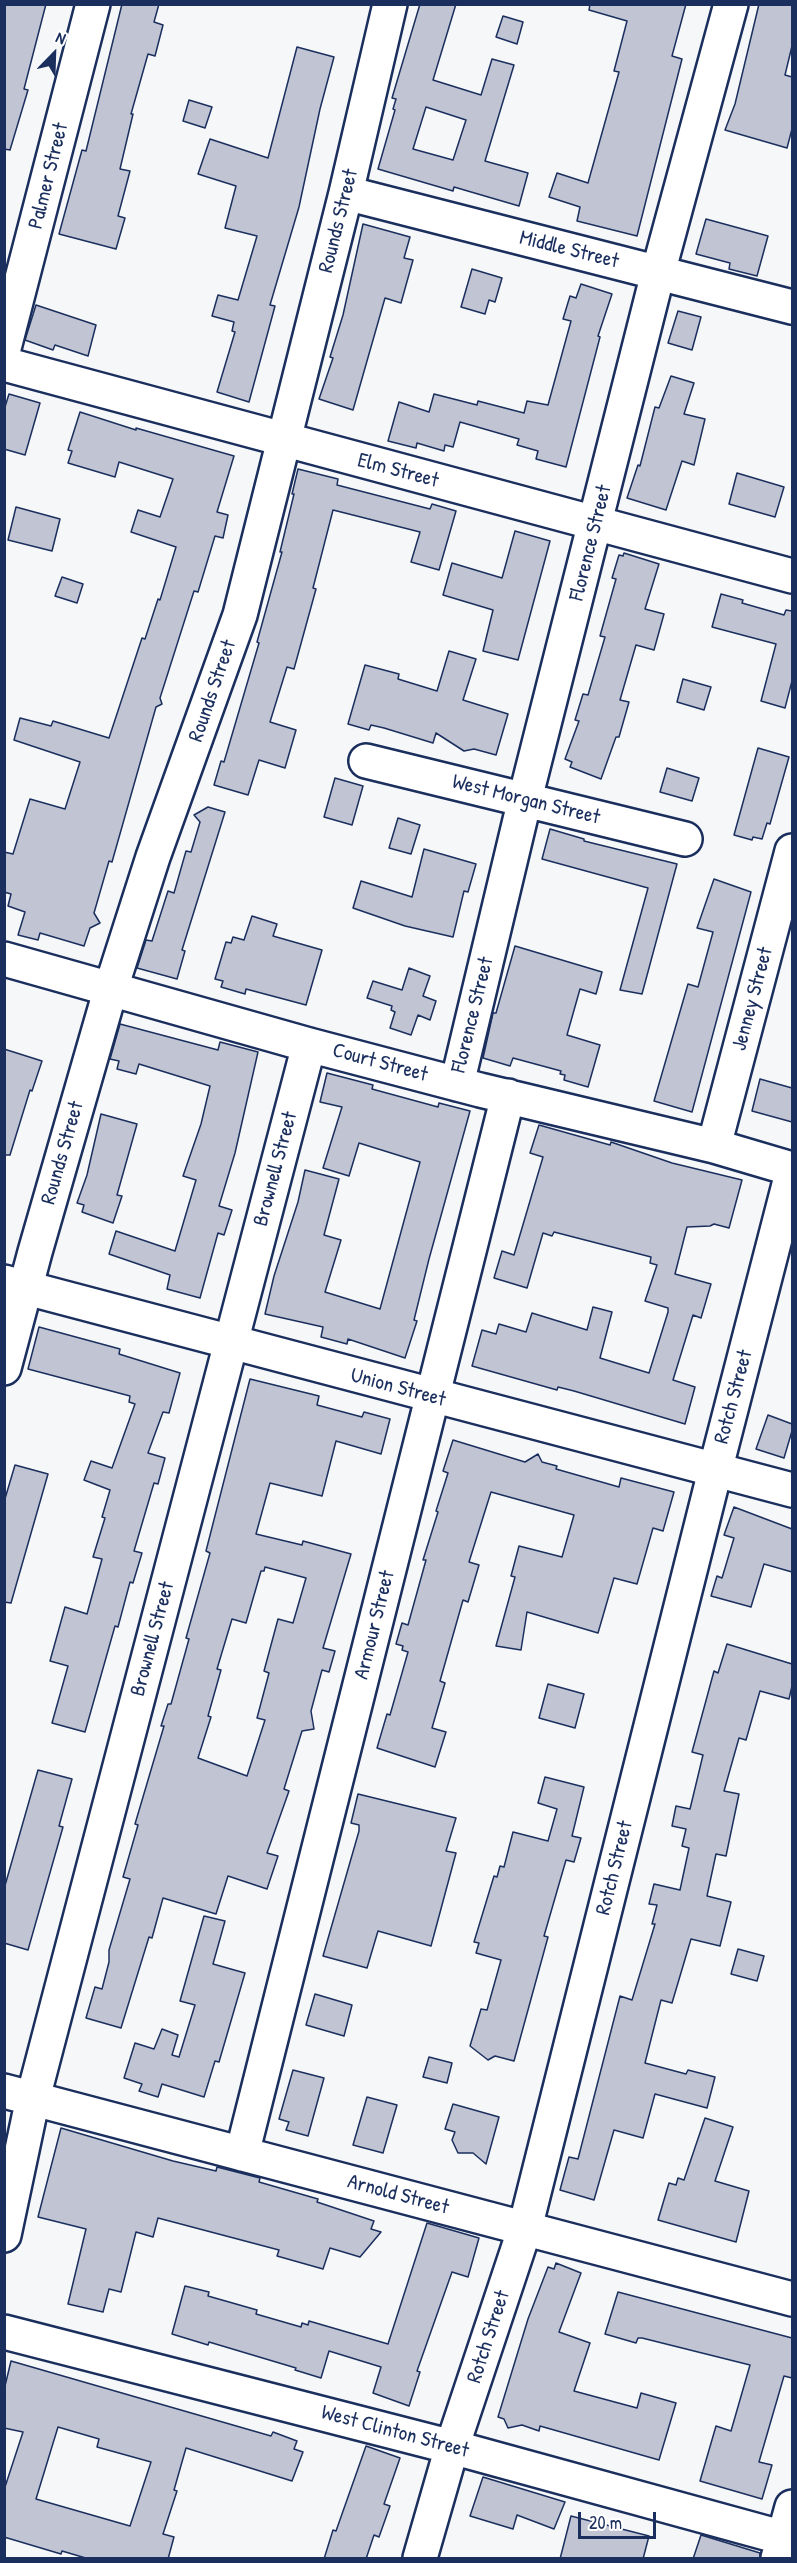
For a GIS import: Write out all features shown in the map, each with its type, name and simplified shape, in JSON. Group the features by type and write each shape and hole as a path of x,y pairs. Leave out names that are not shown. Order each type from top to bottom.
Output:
{"street":[{"name":"Palmer Street","path":"4,348 93,4"},
{"name":"Rounds Street","path":"4,1368 15,1285 153,857 240,615 346,193 390,4"},
{"name":"Florence Street","path":"457,1084 525,799 658,273 731,4"},
{"name":"Middle Street","path":"346,193 792,307"},
{"name":"Elm Street","path":"4,364 792,576"},
{"name":"West Morgan Street","path":"366,761 685,839"},
{"name":"Jenney Street","path":"714,1146 792,851"},
{"name":"Court Street","path":"4,959 457,1084 714,1146 792,1171"},
{"name":"Brownell Street","path":"4,2235 19,2094 230,1342 309,1045"},
{"name":"Armour Street","path":"242,2154 508,1096"},
{"name":"Rotch Street","path":"420,2559 452,2447 525,2228 792,1171"},
{"name":"Union Street","path":"15,1285 432,1397 792,1490"},
{"name":"Arnold Street","path":"19,2094 792,2299"},
{"name":"West Clinton Street","path":"4,2332 452,2447 781,2548"},
{"path":"781,2548 792,2507"}],"building":[{"path":"4,4 46,4 24,89 28,90 10,150 4,149"},
{"path":"122,4 159,4 154,22 163,25 155,56 148,54 131,114 133,114 120,169 130,171 118,216 125,218 116,249 59,234 82,150 86,151"},
{"path":"420,4 456,4 433,80 481,95 492,59 514,65 485,161 528,173 519,206 454,187 453,191 378,169 395,110 393,109 396,99 392,98","holes":["426,107 466,120 453,160 413,149"]},
{"path":"590,4 686,4 672,56 682,59 637,236 577,221 580,207 549,197 557,173 588,183 619,72 614,71 627,21 589,10"},
{"path":"759,4 792,4 792,46 785,75 792,77 792,129 787,148 725,130 735,104"},
{"path":"503,16 523,22 517,44 496,37"},
{"path":"297,47 334,57 320,109 299,207 270,305 275,306 249,402 217,392 235,332 232,331 234,322 212,316 218,295 238,300 257,236 225,228 236,186 198,174 210,139 268,158"},
{"path":"189,100 212,107 205,128 183,121"},
{"path":"706,219 768,236 757,276 729,269 730,263 696,254"},
{"path":"363,224 410,237 404,258 413,260 401,303 385,298 353,410 319,399 333,358 330,357 343,315"},
{"path":"472,269 502,278 495,302 489,300 485,314 461,307"},
{"path":"581,284 612,294 598,336 600,337 566,467 536,459 538,451 517,445 519,439 460,422 453,447 445,445 444,451 417,443 416,448 388,441 399,402 429,412 434,394 477,405 478,401 524,413 527,401 548,405 571,321 563,319 570,296 576,298"},
{"path":"36,305 96,325 88,356 55,345 53,350 25,340"},
{"path":"678,311 701,317 692,350 668,343"},
{"path":"671,376 694,383 684,414 705,419 694,465 682,461 666,510 627,498 638,465 640,466 655,407 659,408"},
{"path":"9,394 40,403 25,455 4,449 4,410"},
{"path":"80,412 136,430 136,428 234,456 217,512 228,515 223,538 215,536 198,592 194,591 160,698 162,704 156,707 112,862 109,861 94,913 100,923 90,928 84,946 40,933 38,940 18,935 25,912 8,906 11,894 4,892 4,852 13,854 30,799 65,809 80,762 14,740 20,718 51,726 53,721 109,738 142,638 145,639 158,599 160,600 176,547 131,532 138,510 160,517 173,479 119,462 115,477 68,463 72,451 68,450"},
{"path":"298,469 338,479 337,485 430,509 432,504 456,511 439,570 411,562 420,532 333,510 313,588 316,589 294,669 287,667 270,722 296,730 285,768 259,760 248,795 214,785 221,761 224,762 259,643 257,642 282,552 280,552"},
{"path":"737,473 784,487 775,517 729,504"},
{"path":"16,507 60,519 52,551 8,540"},
{"path":"515,531 550,541 518,660 483,651 493,610 443,595 452,563 502,578"},
{"path":"624,553 659,564 645,609 664,614 654,650 636,645 620,700 629,702 619,737 616,737 601,779 570,767 572,762 565,759 579,721 575,720 583,694 588,695 605,637 600,636 616,579 612,578 619,555 623,556"},
{"path":"62,577 83,584 77,603 55,596"},
{"path":"721,594 743,600 742,603 784,615 786,610 792,611 792,681 785,708 761,701 776,644 712,627"},
{"path":"449,651 476,659 463,700 508,714 496,755 474,749 464,751 436,733 433,743 371,725 369,730 348,724 365,665 399,674 398,679 437,691"},
{"path":"683,679 711,687 704,710 677,702"},
{"path":"758,748 789,757 770,824 767,823 762,839 753,837 752,840 734,835"},
{"path":"667,768 699,778 692,801 660,792"},
{"path":"335,778 363,786 352,825 324,817"},
{"path":"208,807 225,812 182,950 185,951 177,979 137,968 146,940 152,941 168,891 174,893 186,851 191,852 200,822 194,815"},
{"path":"398,818 420,825 411,854 389,848"},
{"path":"550,829 584,839 584,841 677,864 642,994 620,990 648,888 542,859"},
{"path":"424,849 476,864 468,892 464,891 453,937 405,926 353,908 361,881 412,897"},
{"path":"714,879 751,892 692,1112 654,1101 688,984 698,987 713,932 697,928"},
{"path":"252,916 277,924 273,936 322,950 306,1005 246,989 245,994 221,987 223,981 215,979 226,942 231,943 233,937 244,940"},
{"path":"515,946 602,972 596,994 580,989 567,1035 600,1045 588,1087 564,1080 565,1075 560,1074 561,1071 513,1058 510,1066 483,1058 493,1013 496,1013"},
{"path":"409,968 430,976 423,996 436,1001 430,1020 418,1015 411,1035 390,1028 395,1012 391,1010 392,1006 367,998 373,981 402,990"},
{"path":"120,1024 218,1050 220,1042 258,1052 235,1153 219,1206 232,1210 224,1235 218,1233 200,1298 167,1289 170,1275 109,1254 116,1231 175,1251 196,1180 183,1176 201,1124 210,1086 139,1064 136,1074 117,1069 119,1061 110,1059"},
{"path":"4,1049 42,1061 32,1091 30,1090 10,1155 4,1155"},
{"path":"327,1073 373,1085 372,1089 438,1107 439,1103 470,1111 429,1259 414,1320 417,1321 405,1358 348,1339 347,1344 321,1337 323,1327 265,1314 274,1276 298,1202 305,1170 339,1179 324,1235 341,1240 325,1292 380,1309 420,1162 359,1143 349,1176 323,1168 342,1107 320,1102"},
{"path":"760,1079 792,1088 792,1122 752,1111"},
{"path":"101,1114 137,1124 117,1195 122,1196 113,1223 82,1212 84,1205 77,1203 87,1175"},
{"path":"539,1125 610,1145 611,1142 672,1163 742,1180 729,1228 714,1224 687,1227 675,1274 711,1284 701,1318 693,1315 673,1380 695,1387 685,1424 574,1391 558,1387 557,1390 472,1366 482,1330 496,1334 499,1324 526,1332 532,1313 587,1330 593,1307 612,1312 600,1358 649,1373 668,1312 668,1308 645,1301 657,1265 650,1263 651,1257 554,1232 552,1236 543,1233 527,1288 494,1278 502,1251 514,1255 543,1157 530,1153"},
{"path":"39,1327 120,1349 119,1354 180,1373 169,1413 163,1412 148,1453 165,1458 158,1484 154,1483 134,1551 142,1553 133,1583 130,1582 118,1627 115,1626 85,1732 52,1723 68,1666 50,1661 65,1607 87,1614 102,1559 93,1557 105,1518 102,1517 110,1490 84,1480 91,1461 112,1468 135,1404 129,1402 130,1396 28,1369"},
{"path":"250,1379 319,1396 317,1405 362,1417 364,1412 390,1419 381,1454 336,1441 322,1496 270,1483 256,1534 302,1545 303,1541 351,1554 323,1648 335,1651 329,1672 322,1670 311,1711 314,1729 302,1731 284,1789 289,1791 267,1853 278,1856 267,1889 228,1876 216,1914 163,1898 152,1938 149,1937 121,2028 86,2018 95,1987 102,1989 109,1962 109,1950 130,1879 123,1877 138,1825 135,1824 164,1726 161,1726 168,1704 171,1704 189,1639 186,1638 210,1553 206,1551","holes":["265,1567 306,1578 293,1623 278,1619 264,1671 269,1673 257,1718 265,1720 247,1776 198,1758 211,1717 208,1716 221,1670 217,1669 232,1619 246,1623 261,1571 264,1571"]},
{"path":"768,1415 792,1424 784,1458 756,1449"},
{"path":"453,1440 525,1462 538,1454 542,1462 557,1466 556,1469 619,1487 621,1478 674,1492 663,1531 653,1528 637,1584 614,1578 598,1633 527,1612 521,1650 496,1646 515,1577 511,1576 519,1546 562,1557 574,1515 491,1492 469,1562 479,1565 468,1602 463,1600 440,1681 445,1683 432,1728 446,1732 435,1767 377,1748 387,1714 390,1715 408,1652 402,1650 403,1646 396,1644 402,1623 408,1625 426,1560 423,1560 448,1473 443,1471"},
{"path":"15,1465 48,1474 11,1603 4,1602 4,1502"},
{"path":"734,1507 792,1529 792,1572 764,1564 751,1607 711,1596 717,1576 722,1578 734,1538 724,1535"},
{"path":"727,1644 792,1664 792,1686 789,1699 760,1691 746,1740 739,1738 724,1791 739,1794 726,1856 716,1854 707,1896 731,1902 720,1946 691,1939 672,2003 661,2000 645,2063 686,2074 688,2070 715,2077 707,2108 655,2094 643,2138 614,2130 594,2200 560,2190 569,2157 578,2159 620,1996 632,2000 655,1924 652,1924 657,1905 649,1904 654,1884 680,1890 689,1848 682,1846 686,1829 672,1826 676,1806 690,1809 703,1755 692,1752 714,1671 718,1673"},
{"path":"548,1684 584,1694 575,1728 539,1718"},
{"path":"38,1770 72,1779 59,1826 63,1827 28,1950 4,1943 4,1889"},
{"path":"545,1777 584,1787 572,1836 581,1838 574,1862 566,1860 544,1936 548,1937 514,2061 495,2056 488,2060 470,2046 481,2009 487,2010 501,1960 476,1953 479,1943 474,1942 494,1876 497,1877 500,1866 504,1867 513,1832 548,1841 557,1809 538,1803"},
{"path":"358,1794 456,1818 446,1851 456,1853 431,1946 378,1931 367,1968 323,1956 359,1831 359,1825 351,1823"},
{"path":"204,1916 225,1921 213,1964 245,1973 219,2062 215,2061 204,2097 162,2084 158,2097 139,2091 142,2084 124,2078 135,2043 154,2049 162,2029 178,2035 172,2055 179,2057 195,2005 180,2001"},
{"path":"738,1949 764,1956 757,1981 731,1974"},
{"path":"315,1994 352,2005 344,2036 306,2025"},
{"path":"429,2057 452,2063 447,2083 423,2077"},
{"path":"293,2070 324,2078 308,2136 286,2130 289,2122 279,2119"},
{"path":"367,2097 397,2105 383,2153 353,2145"},
{"path":"453,2104 499,2117 486,2164 473,2153 458,2153 452,2140 455,2132 445,2129"},
{"path":"705,2118 733,2127 715,2181 749,2191 736,2242 658,2220 669,2183 676,2185 678,2178 684,2180"},
{"path":"61,2128 173,2161 216,2171 217,2167 260,2178 259,2182 318,2199 317,2202 374,2221 371,2229 381,2232 360,2257 330,2248 323,2269 277,2256 279,2250 158,2218 153,2237 136,2232 121,2292 109,2289 103,2312 68,2304 86,2229 38,2217"},
{"path":"427,2223 479,2238 468,2277 452,2272 417,2371 420,2372 409,2406 373,2393 381,2367 329,2351 321,2378 295,2370 296,2368 209,2342 208,2345 172,2334 185,2286 209,2292 208,2296 257,2310 256,2314 301,2327 302,2323 308,2325 309,2321 388,2344"},
{"path":"556,2263 581,2273 559,2332 590,2343 574,2391 637,2408 641,2393 676,2403 659,2460 540,2426 539,2431 522,2425 508,2428 504,2419 498,2417 528,2319 548,2267 554,2269"},
{"path":"618,2292 792,2338 792,2378 784,2376 759,2462 772,2465 762,2499 700,2481 716,2426 731,2431 750,2365 642,2338 638,2338 636,2343 605,2334"},
{"path":"11,2361 271,2436 273,2432 297,2441 294,2449 303,2452 292,2481 186,2448 174,2490 177,2491 163,2534 174,2537 168,2559 89,2559 62,2551 61,2554 4,2537 4,2490 23,2432 4,2428 4,2390","holes":["58,2427 99,2439 97,2447 151,2462 130,2526 36,2499"]},
{"path":"366,2446 400,2458 384,2504 390,2506 379,2537 374,2535 366,2559 324,2559 333,2530 336,2531"},
{"path":"483,2477 565,2502 554,2529 517,2515 513,2529 470,2516"},
{"path":"571,2516 649,2536 643,2559 560,2559"},
{"path":"701,2535 760,2553 760,2559 693,2559"}]}
